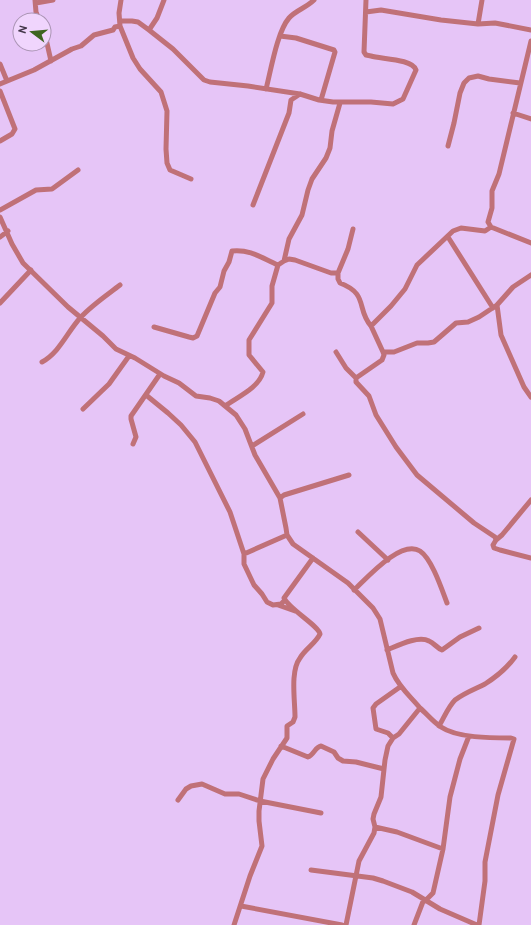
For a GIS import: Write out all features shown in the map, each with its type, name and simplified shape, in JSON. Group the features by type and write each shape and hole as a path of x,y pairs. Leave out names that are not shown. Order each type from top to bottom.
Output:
{"street":[{"path":"36,12 35,2 53,0"},
{"path":"121,0 119,13 120,24 133,58 140,69 162,92 167,111 167,163 170,170 191,179"},
{"path":"149,30 157,18 164,0"},
{"path":"266,89 280,36 286,23 294,12 309,5 314,0"},
{"path":"0,84 34,70 72,49 81,46 94,35 113,30 120,24 132,21 138,22 149,30 207,82 300,94 321,100 340,103 397,103 403,99 415,72 415,67 406,62 366,55 364,52 366,0"},
{"path":"478,24 482,0"},
{"path":"366,12 381,10 441,20 478,24 495,23 531,30"},
{"path":"280,36 296,38 334,50 336,52 321,100"},
{"path":"490,227 488,222 492,208 492,191 499,174 531,41"},
{"path":"49,52 51,61"},
{"path":"0,64 7,81"},
{"path":"448,146 460,93 464,83 469,78 478,76 520,84"},
{"path":"0,92 15,129 12,134 0,141"},
{"path":"253,205 289,113 291,100 300,94"},
{"path":"284,261 289,239 302,215 312,179 326,158 330,148 332,131 340,103"},
{"path":"513,114 531,119"},
{"path":"0,210 36,190 52,189 78,170"},
{"path":"0,216 8,231 12,244 24,263 68,307 116,349 179,383 196,396 215,399 236,415 242,424 255,455 280,498 287,535 293,544 354,590 368,603 378,616 393,673 400,687 420,708 445,730 469,736 514,739 498,795 486,862 485,881 478,925 440,909 412,892 383,881 311,870"},
{"path":"371,326 405,289 417,265 453,231 461,228 481,231 490,227"},
{"path":"490,227 531,243"},
{"path":"353,229 348,249 338,273 338,279 340,283 352,288 358,294 364,316 371,326 384,352 382,360 356,378"},
{"path":"0,237 8,231"},
{"path":"448,237 495,306 503,341 524,387 531,397"},
{"path":"154,327 193,338 197,336 215,293 220,287 224,271 229,262 232,251 246,252 264,257 278,265"},
{"path":"225,406 250,390 262,376 263,372 249,354 249,340 272,303 272,286 278,265 289,259 331,273 338,273"},
{"path":"0,303 31,270"},
{"path":"384,352 394,352 417,343 434,342 456,323 468,322 480,317 495,306 513,287 531,275"},
{"path":"42,362 56,352 81,317 120,285"},
{"path":"336,352 346,368 356,378 356,382 369,396 376,415 396,447 417,475 474,523 495,537 496,540"},
{"path":"84,409 109,384 129,356"},
{"path":"133,444 136,437 131,416 160,374"},
{"path":"146,395 177,421 195,442 230,512 244,554 244,564 254,585 270,604 284,606 298,613"},
{"path":"252,446 303,414"},
{"path":"280,498 284,495 349,475"},
{"path":"530,503 493,545 496,549 531,558"},
{"path":"358,532 388,560"},
{"path":"244,554 287,535"},
{"path":"354,590 388,560 405,550 416,550 421,552 434,571 447,603"},
{"path":"277,605 281,604 285,600 286,595 313,558"},
{"path":"234,925 250,876 262,846 259,821 260,801 266,772 286,738 287,726 293,722 295,717 294,673 296,664 300,657 320,634 318,629 302,617 285,600"},
{"path":"387,650 407,642 423,639 430,641 442,650 460,637 479,628"},
{"path":"439,726 455,700 486,683 510,665 515,657"},
{"path":"393,738 388,733 376,729 373,708 376,704 400,687"},
{"path":"346,925 359,860 370,842 375,827 373,819 381,797 388,746 393,738 399,734 420,708"},
{"path":"414,925 425,900 433,893 443,849 450,796 460,759 469,736"},
{"path":"281,746 308,757 312,756 317,747 321,746 334,752 338,758 343,761 356,762 384,770"},
{"path":"178,800 186,789 191,786 202,784 225,794 239,794 260,801 321,813"},
{"path":"375,827 397,832 443,849"},
{"path":"240,906 342,925"}]}
